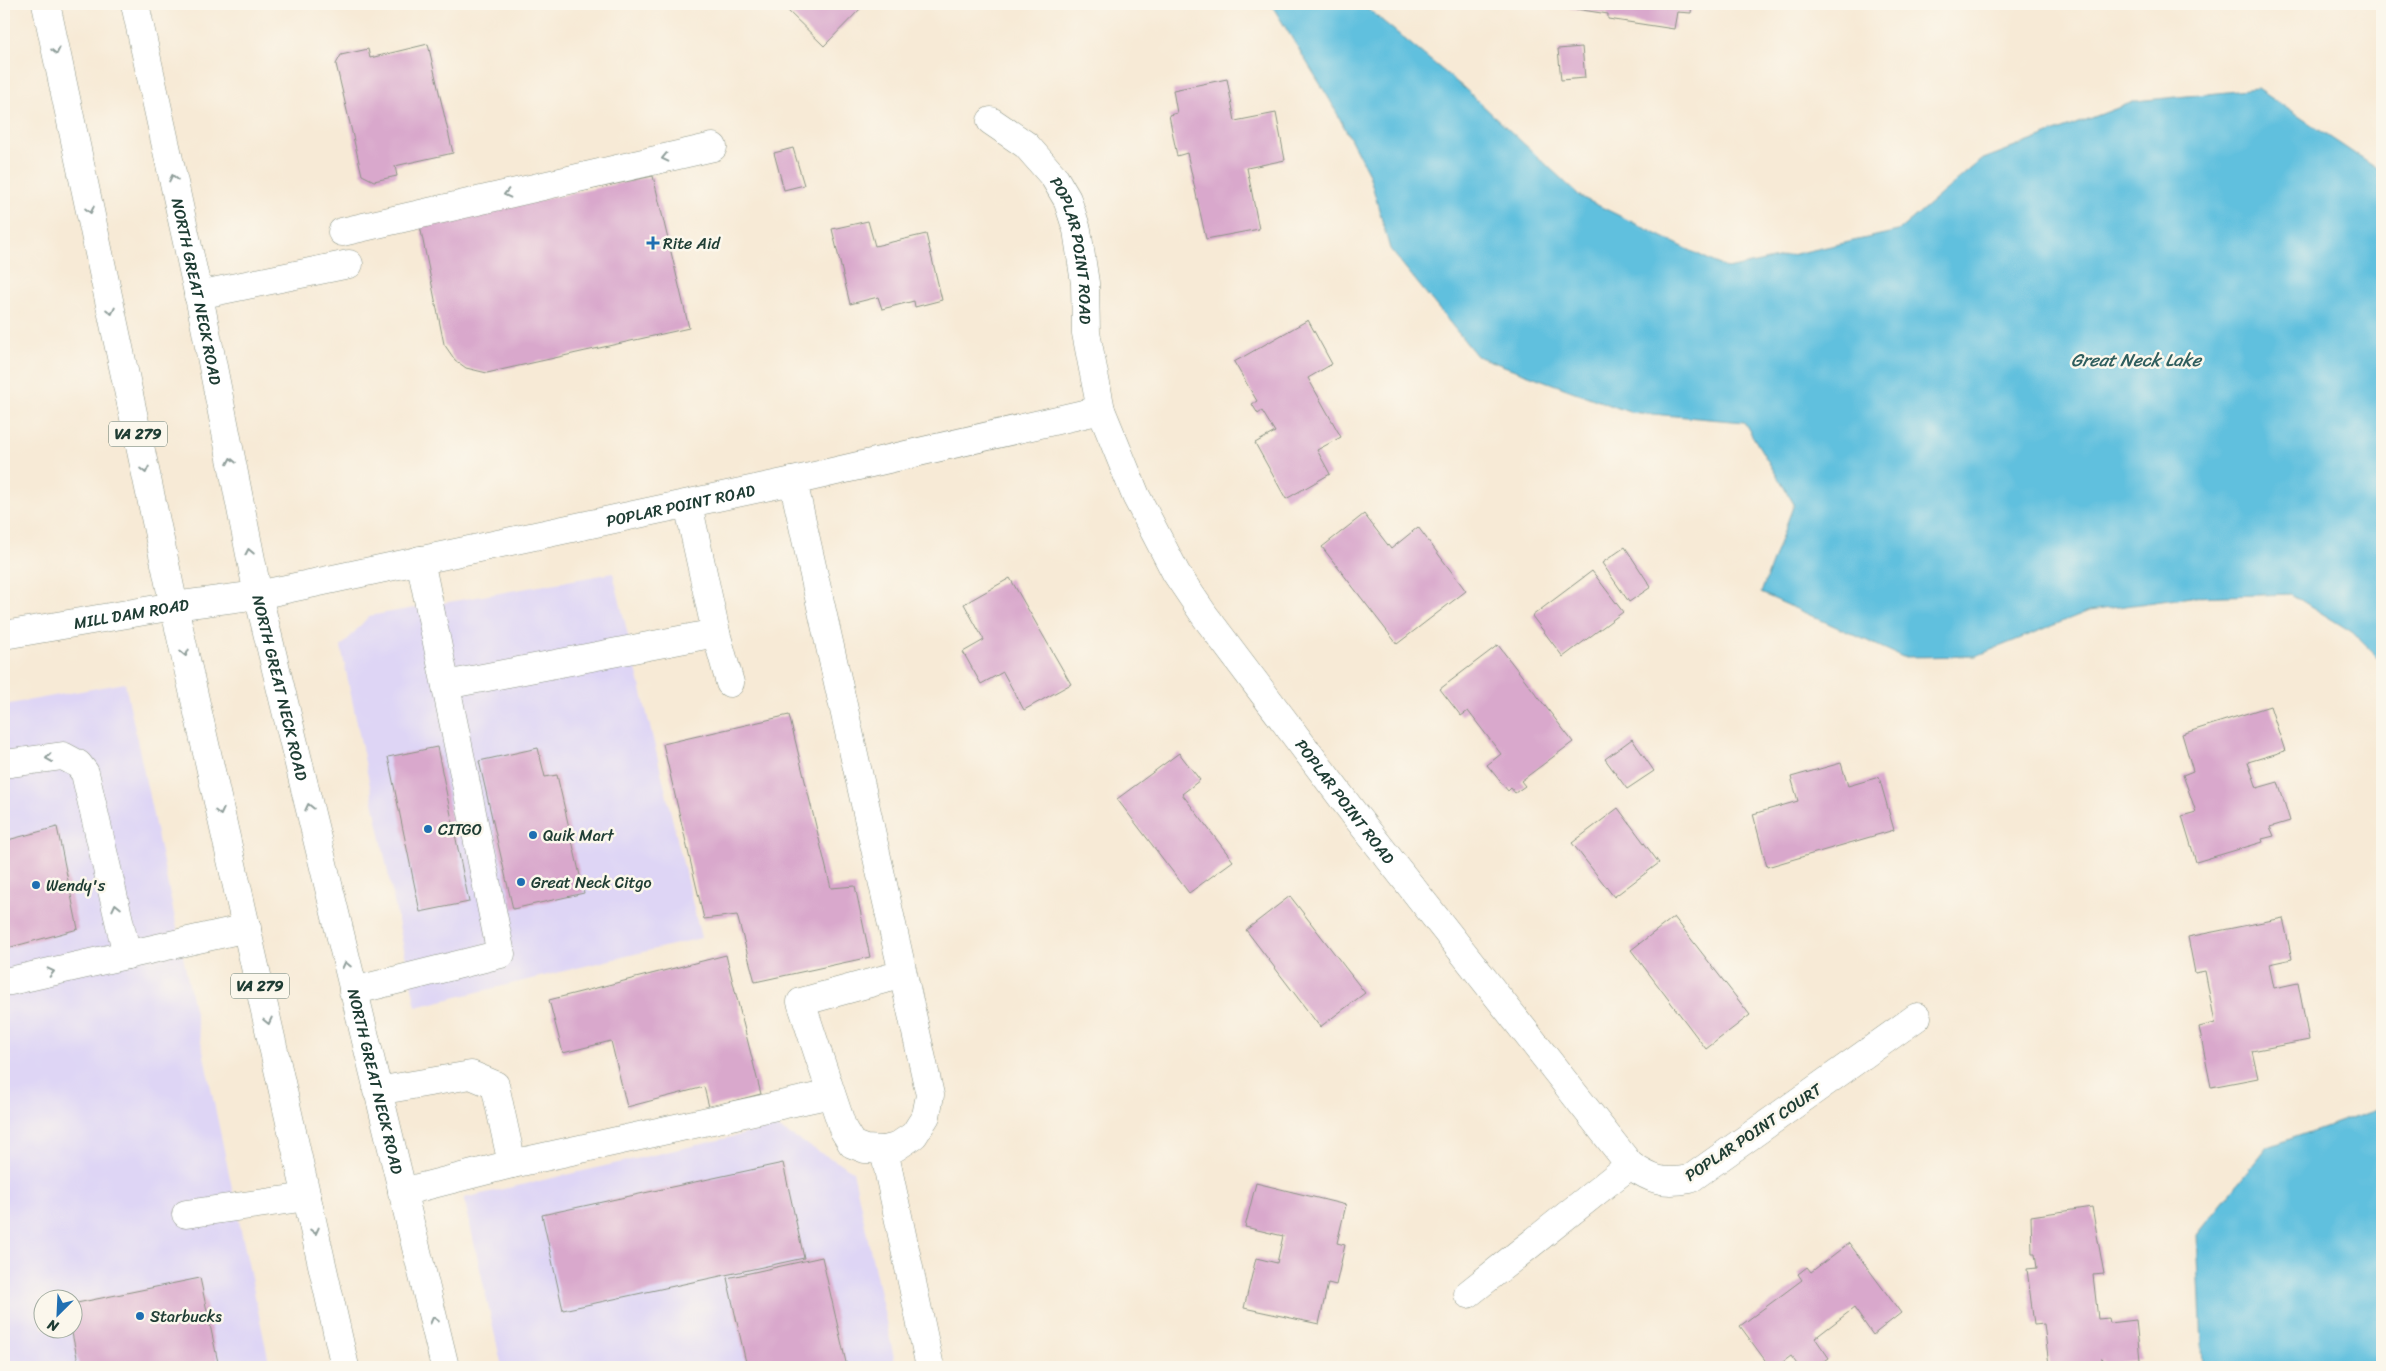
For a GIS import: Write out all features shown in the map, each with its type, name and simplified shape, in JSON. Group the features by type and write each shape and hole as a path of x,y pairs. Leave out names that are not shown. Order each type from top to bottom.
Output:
{"street":[{"name":"VA 279","path":"46,4 174,606 345,1367"},
{"name":"NORTH GREAT NECK ROAD","path":"135,4 198,295 258,595 352,991 445,1367"},
{"name":"POPLAR POINT ROAD","path":"991,121 1026,145 1054,177 1067,199 1077,230 1085,283 1086,333 1101,410 1136,496 1176,572 1205,616 1364,827 1630,1165"},
{"path":"342,232 713,147"},
{"path":"198,295 349,264"},
{"name":"POPLAR POINT ROAD","path":"258,595 793,481 1101,410"},
{"path":"793,481 930,1095 926,1116 914,1135 896,1147 884,1150 864,1149 852,1144 843,1129 801,1002 903,974"},
{"path":"688,504 716,633 730,683"},
{"path":"352,991 501,954 420,560"},
{"name":"MILL DAM ROAD","path":"4,635 174,606 258,595"},
{"path":"446,685 716,633"},
{"path":"4,764 63,756 78,764 85,773 127,955"},
{"path":"4,981 246,928"},
{"name":"POPLAR POINT COURT","path":"1630,1165 1649,1178 1672,1182 1690,1179 1918,1017"},
{"path":"377,1091 471,1075 495,1085 512,1164"},
{"path":"402,1192 512,1164 831,1094"},
{"path":"884,1150 930,1367"},
{"path":"1468,1294 1630,1165"},
{"path":"186,1214 307,1197"}],"shaded area":[{"path":"613,573 701,938 416,1007 341,647 369,616"},
{"path":"125,683 270,1367 4,1367 4,705"},
{"path":"776,1127 853,1171 896,1367 502,1367 464,1198"}],"water":[{"name":"Great Neck Lake","path":"1271,4 1362,4 1464,88 1581,197 1728,269 1898,231 1981,160 2136,101 2258,89 2382,172 2382,662 2352,632 2291,594 2191,597 2089,611 1976,656 1903,657 1761,593 1794,504 1744,422 1629,412 1477,356 1390,249 1369,174 1330,100"},
{"path":"2382,1107 2382,1367 2203,1367 2197,1235 2267,1147"}],"building":[{"path":"789,4 865,4 824,46 785,8"},
{"path":"1570,4 1692,4 1691,13 1677,12 1674,29 1608,19 1608,14 1569,8"},
{"path":"428,44 453,153 395,166 397,176 374,181 362,175 336,64 341,55 368,49 370,58"},
{"path":"1582,47 1585,78 1561,80 1558,49"},
{"path":"1227,79 1235,121 1276,113 1285,160 1247,168 1259,229 1206,239 1187,153 1177,156 1169,115 1177,113 1173,90"},
{"path":"793,148 804,185 784,190 774,153"},
{"name":"Rite Aid","path":"653,176 689,328 487,373 466,368 455,360 444,344 420,226"},
{"path":"868,221 875,246 926,234 942,300 915,307 914,301 882,309 878,297 850,304 832,229"},
{"path":"1308,320 1332,364 1308,378 1341,437 1317,450 1330,474 1286,499 1255,443 1275,432 1262,411 1258,414 1252,404 1257,401 1234,362"},
{"path":"1364,514 1391,549 1418,527 1466,591 1397,644 1322,547"},
{"path":"1625,547 1651,587 1629,602 1602,563"},
{"path":"1592,571 1623,612 1563,657 1532,616"},
{"path":"1010,578 1071,684 1024,710 1003,672 981,684 963,652 984,640 964,604"},
{"path":"1498,645 1573,742 1521,781 1525,786 1515,793 1511,788 1508,791 1487,765 1501,754 1468,711 1461,716 1440,689"},
{"path":"2270,706 2285,751 2248,762 2257,788 2278,782 2290,821 2270,827 2274,836 2262,839 2263,842 2196,862 2182,816 2196,812 2183,775 2193,771 2182,734"},
{"path":"789,715 831,888 855,886 870,957 755,982 737,915 704,919 663,744"},
{"path":"1632,739 1654,771 1627,789 1605,759"},
{"name":"CITGO","path":"437,747 469,902 420,912 388,757"},
{"name":"Quik Mart","path":"538,748 545,777 557,775 584,893 513,909 479,761"},
{"path":"1179,753 1200,780 1182,794 1233,861 1189,893 1117,799"},
{"path":"1841,763 1848,786 1879,777 1894,830 1767,867 1753,814 1798,801 1791,777"},
{"path":"1618,808 1659,863 1614,897 1572,843"},
{"name":"Wendy's","path":"57,827 78,929 4,949 4,841"},
{"path":"1290,896 1365,993 1320,1027 1246,930"},
{"path":"1674,917 1750,1015 1706,1049 1631,950"},
{"path":"2283,918 2292,959 2269,964 2274,988 2298,983 2309,1040 2252,1051 2258,1078 2211,1087 2199,1027 2215,1023 2205,971 2195,973 2188,937"},
{"path":"726,955 761,1094 709,1107 704,1087 627,1107 611,1041 563,1053 549,1000"},
{"path":"783,1163 804,1258 563,1310 542,1215"},
{"path":"1256,1183 1346,1205 1337,1243 1345,1245 1336,1285 1328,1283 1319,1324 1244,1308 1256,1258 1277,1263 1283,1236 1245,1227"},
{"path":"2092,1207 2104,1274 2093,1275 2098,1319 2109,1318 2110,1323 2136,1320 2140,1360 2105,1364 2102,1358 2103,1367 2064,1367 2063,1363 2049,1365 2044,1324 2034,1325 2027,1269 2037,1268 2035,1254 2032,1254 2031,1216"},
{"path":"1849,1243 1901,1313 1873,1335 1854,1308 1815,1338 1829,1358 1816,1367 1799,1367 1791,1356 1776,1367 1770,1367 1740,1326 1802,1280 1798,1274 1807,1267 1811,1272"},
{"path":"822,1257 847,1367 747,1367 727,1278"},
{"name":"Starbucks","path":"200,1278 219,1367 79,1367 73,1338 82,1338 82,1302"}],"place":[{"name":"Rite Aid","path":"653,243"},
{"name":"CITGO","path":"428,829"},
{"name":"Quik Mart","path":"533,835"},
{"name":"Great Neck Citgo","path":"521,882"},
{"name":"Wendy's","path":"36,885"},
{"name":"Starbucks","path":"140,1316"}]}
